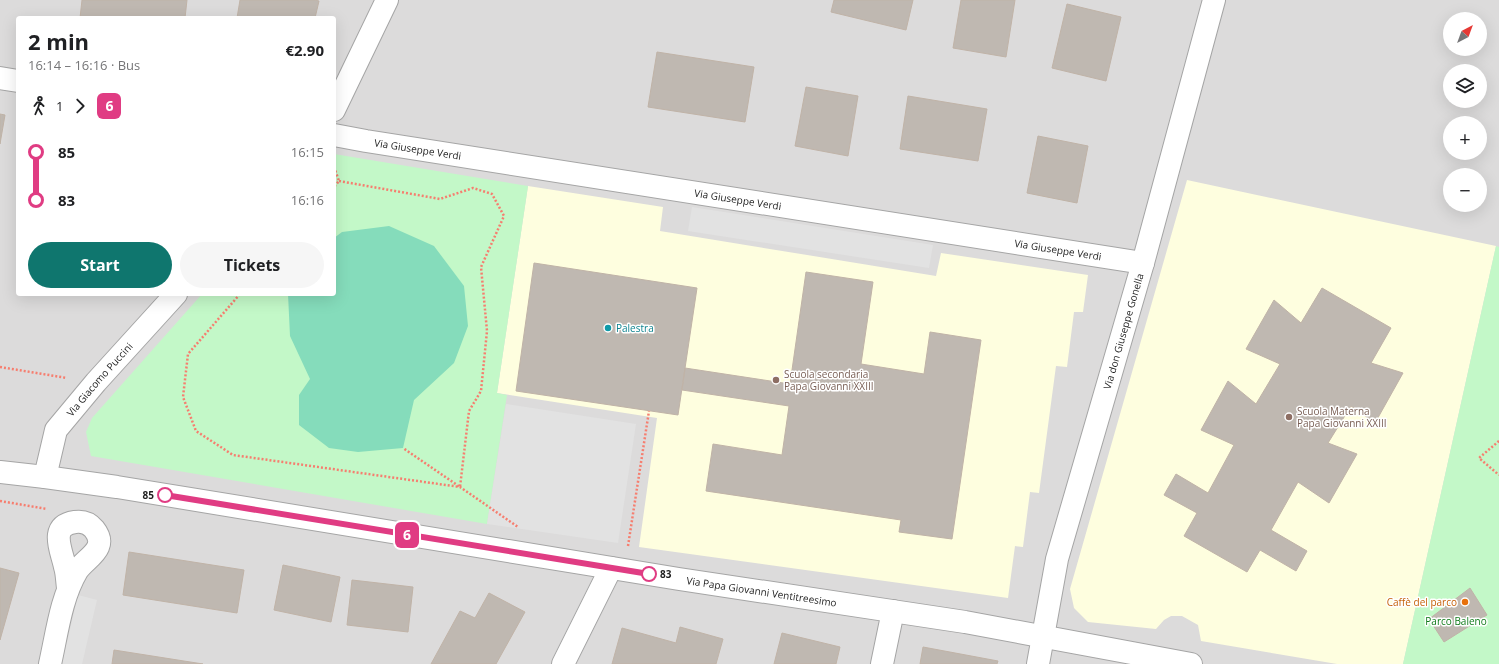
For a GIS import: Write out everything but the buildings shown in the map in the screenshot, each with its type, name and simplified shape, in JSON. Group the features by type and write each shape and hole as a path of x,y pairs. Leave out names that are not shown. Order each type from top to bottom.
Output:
{"street":[{"path":"336,106 387,0"},
{"name":"Via don Giuseppe Gonella","path":"1038,664 1057,559 1143,263 1214,0"},
{"path":"0,78 16,81"},
{"name":"Via Giuseppe Verdi","path":"336,135 382,144 1143,263"},
{"name":"Via Giacomo Puccini","path":"45,477 56,430 96,382 174,296"},
{"name":"Via Papa Giovanni Ventitreesimo","path":"0,472 45,477 618,569 893,611 1042,636 1191,664"},
{"path":"563,664 618,569"},
{"path":"50,664 68,588"},
{"path":"882,664 893,611"}],"path":[{"path":"336,173 339,181"},
{"path":"336,185 339,181"},
{"path":"339,181 440,199 473,188 492,194 504,216 481,267 487,331 481,391 469,411 460,487"},
{"path":"238,296 188,354 183,397 196,431 233,455 460,487"},
{"path":"0,367 96,382"},
{"path":"618,569 649,411"},
{"path":"1499,441 1479,458 1499,475"},
{"path":"403,448 522,529"}],"shaded area":[{"path":"0,0 1499,0 1499,664 0,664"},
{"name":"Scuola Materna Papa Giovanni XXIII","path":"1187,180 1496,246 1403,664 1337,664 1201,641 1198,625 1182,616 1171,616 1164,620 1156,629 1088,622 1074,608 1070,589"},
{"name":"Scuola secondaria Papa Giovanni XXIII","path":"528,186 663,207 660,231 936,276 941,253 1088,275 1083,312 1074,312 1067,367 1056,366 1039,493 1030,492 1023,547 1015,546 1008,598 639,547 657,418 497,393"},
{"path":"692,207 933,245 929,268 688,231"},
{"path":"506,404 636,424 618,543 487,524"},
{"path":"78,595 97,600 82,664 62,664"}],"green space":[{"path":"336,154 528,186 497,393 507,395 487,524 91,456 86,432 92,418 200,296 336,296"},
{"path":"389,226 434,246 464,286 468,326 454,363 414,400 403,448 358,452 329,448 299,425 299,395 310,379 290,336 288,296 336,296 336,236 342,232"},
{"name":"Parco Baleno","path":"1496,246 1499,247 1499,664 1403,664"}],"bus line":[{"name":"6","path":"165,495 649,574"}],"place":[{"name":"Palestra","path":"608,328"},
{"name":"Scuola secondaria Papa Giovanni XXIII","path":"776,380"},
{"name":"Scuola Materna Papa Giovanni XXIII","path":"1289,417"},
{"name":"85","path":"165,495"},
{"name":"83","path":"649,574"},
{"name":"Caffè del parco","path":"1465,602"}]}
